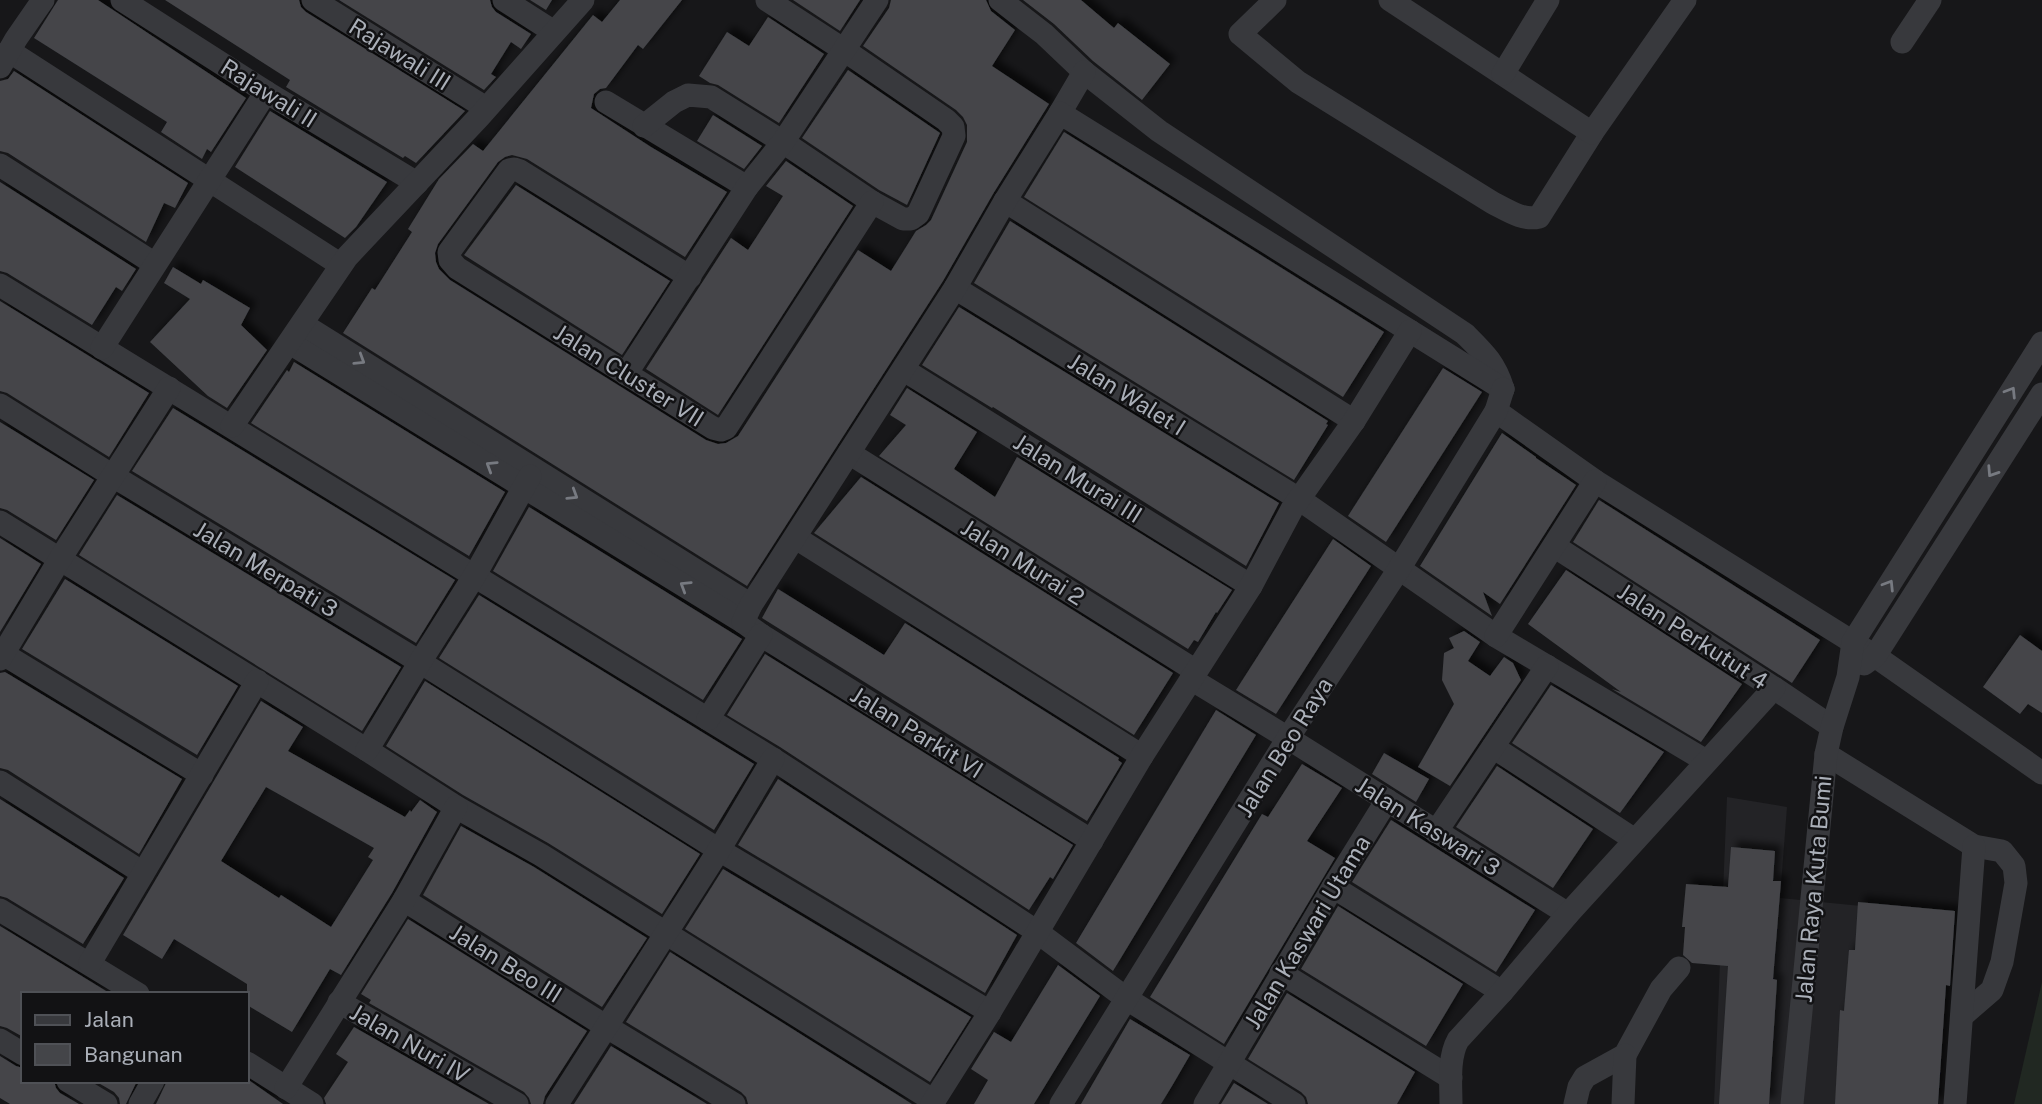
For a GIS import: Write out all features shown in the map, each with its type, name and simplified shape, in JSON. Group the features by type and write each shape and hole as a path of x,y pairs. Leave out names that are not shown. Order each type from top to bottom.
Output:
{"street":[{"path":"43,0 5,59 210,179 341,265"},
{"name":"Rajawali II","path":"122,0 266,92 417,183"},
{"name":"Rajawali III","path":"313,0 486,108"},
{"path":"504,0 554,32"},
{"path":"232,426 347,257 583,0"},
{"path":"644,126 688,95 711,97 872,202 904,219 911,219 918,214 954,136 953,127 844,50 766,0"},
{"path":"626,374 747,187 783,142 877,0"},
{"path":"1000,0 1044,34 1084,72 1159,131 1465,334 1487,355 1497,370 1499,400"},
{"path":"1275,0 1240,34 1298,82 1493,203 1523,217 1535,219 1539,217 1592,134 1685,0"},
{"path":"1503,74 1548,0"},
{"path":"1902,42 1930,0"},
{"path":"1405,4 1592,134"},
{"path":"708,719 752,620 796,538 955,288 1084,72"},
{"path":"102,348 266,92"},
{"path":"606,102 747,187"},
{"path":"1060,113 1410,331 1499,400 1595,481 1875,656 2042,773"},
{"path":"0,165 155,264"},
{"name":"Jalan Cluster VII","path":"690,277 514,169 509,170 449,252 450,260 457,268 720,430 726,428 872,202"},
{"path":"1005,201 1354,421"},
{"path":"0,285 773,759 1036,932 1128,999 1294,1104"},
{"name":"Jalan Walet I","path":"955,288 1298,499 1496,636 1706,761"},
{"path":"0,522 456,807 541,855 933,1103 1142,756 1251,586 1298,499 1354,421 1410,331"},
{"name":"Jalan Parkit VI","path":"296,333 644,550 1092,841"},
{"path":"1853,642 2042,343"},
{"name":"Jalan Murai III","path":"904,370 1251,586"},
{"path":"169,388 1,655 202,775"},
{"path":"1848,677 1875,656 2042,394"},
{"name":"Jalan Beo Raya","path":"1061,1104 1288,738 1399,569 1499,400"},
{"name":"Jalan Merpati 3","path":"0,405 719,850 990,1012"},
{"name":"Jalan Murai 2","path":"849,453 1288,738"},
{"path":"367,750 475,575 529,478"},
{"path":"1496,636 1595,481"},
{"path":"796,538 1142,756"},
{"name":"Jalan Perkutut 4","path":"1554,546 1832,727"},
{"name":"Jalan Raya Kuta Bumi","path":"1792,1104 1826,754 1848,677 1853,642"},
{"path":"1436,832 1547,666"},
{"path":"90,963 257,681"},
{"path":"1451,1104 1454,1047 1458,1040 1568,914 1774,688"},
{"name":"Jalan Kaswari 3","path":"1288,738 1568,914"},
{"path":"1493,747 1635,840"},
{"path":"1826,754 1974,846 2002,851 2014,866 2016,883 2002,962 1992,990 1962,1016"},
{"path":"557,1104 719,850 773,759"},
{"path":"0,782 143,873"},
{"name":"Jalan Kaswari Utama","path":"1205,1104 1387,800"},
{"path":"286,1088 404,900 456,807"},
{"path":"1955,1104 1974,846"},
{"path":"1333,887 1502,992"},
{"name":"Jalan Beo III","path":"404,900 734,1104"},
{"path":"0,910 135,992"},
{"path":"1623,1104 1625,1055 1661,989 1679,968"},
{"path":"1281,973 1451,1078"},
{"name":"Jalan Nuri IV","path":"339,1002 517,1104"},
{"path":"0,1040 21,1053"},
{"path":"1575,1104 1579,1087 1585,1077 1625,1055"},
{"path":"248,1064 312,1104"},
{"path":"71,1083 106,1104"},
{"path":"140,1104 152,1083"}],"shaded area":[{"path":"1727,797 1787,807 1780,898 1892,909 1887,1104 1714,1104"},
{"path":"2042,982 2042,1104 2014,1104"}],"building":[{"path":"58,0 98,0 246,98 211,152 207,149 202,159 161,132 167,122 34,38"},
{"path":"165,0 299,0 306,12 465,111 416,163 405,156 403,158 286,87 290,80"},
{"path":"339,0 490,0 496,12 531,34 521,49 511,42 491,74 496,77 484,90"},
{"path":"530,0 552,0 546,10"},
{"path":"620,0 682,0 643,49 638,45 606,88 594,94 591,108 727,192 685,257 527,159 512,155 498,162 438,244 436,262 450,280 706,440 718,444 738,436 858,250 891,271 916,231 931,220 967,142 967,125 956,110 863,46 889,8 891,0 986,0 991,11 1015,30 992,66 1049,104 943,281 747,586 343,333 372,288 375,290 412,232 408,229 439,179 473,144 483,151 593,15 602,22"},
{"path":"793,0 860,0 840,31"},
{"path":"1023,0 1081,0 1114,28 1118,23 1170,64 1142,100"},
{"path":"768,17 824,54 779,123 699,76 727,32 749,46"},
{"path":"848,70 940,133 907,205 879,190 802,138"},
{"path":"14,71 188,183 175,208 164,203 146,242 8,153 0,151 0,81 8,79"},
{"path":"270,111 387,182 356,227 345,238 235,167"},
{"path":"713,115 762,146 744,169 697,141"},
{"path":"1064,132 1384,332 1343,397 1024,197"},
{"path":"786,161 853,206 718,415 646,369 731,238 748,250 783,196 766,186"},
{"path":"0,182 136,269 122,291 116,287 92,325 0,271"},
{"path":"516,185 670,281 622,355 464,255"},
{"path":"1010,221 1328,421 1294,480 974,283"},
{"path":"173,267 201,284 203,280 250,308 241,325 267,350 227,408 208,396 150,342 190,299 164,283"},
{"path":"0,301 149,393 109,457 0,391"},
{"path":"959,307 1279,503 1246,566 922,365"},
{"path":"294,362 505,492 469,556 251,423"},
{"path":"1443,368 1482,392 1386,542 1348,516"},
{"path":"907,388 977,432 954,469 995,497 1017,457 1232,590 1198,642 1194,640 1188,649 879,456 906,425 890,415"},
{"path":"173,408 455,580 416,643 132,471"},
{"path":"0,422 94,480 56,540 0,508"},
{"path":"1502,433 1576,485 1500,604 1483,592 1492,616 1420,566"},
{"path":"861,477 1173,673 1134,735 814,533"},
{"path":"117,495 401,667 362,731 79,555"},
{"path":"1599,500 1820,640 1792,683 1573,542"},
{"path":"529,507 742,639 703,700 493,571"},
{"path":"0,538 41,564 0,632"},
{"path":"1333,539 1371,566 1276,714 1236,690"},
{"path":"1566,570 1742,684 1701,742 1612,689 1621,692 1528,624"},
{"path":"65,579 238,686 197,755 22,649"},
{"path":"778,589 884,655 905,623 1119,758 1122,763 1087,821 762,618"},
{"path":"479,595 754,764 714,830 439,658"},
{"path":"1464,631 1480,642 1468,661 1490,676 1504,657 1513,663 1521,680 1450,786 1418,767 1454,704 1442,680 1444,653 1454,648 1449,638"},
{"path":"2020,635 2042,651 2042,713 2028,704 2020,714 1983,687"},
{"path":"765,654 1073,845 1053,879 1050,877 1029,910 727,715"},
{"path":"5,672 182,779 139,854 8,770 0,768 0,673"},
{"path":"425,681 700,854 662,914 386,746"},
{"path":"1551,685 1664,752 1620,813 1512,743"},
{"path":"261,701 303,727 288,751 405,817 420,800 437,812 392,893 341,975 330,969 292,1032 248,1006 247,984 174,939 162,959 123,935","holes":["266,787 374,848 368,857 373,860 331,927 221,861"]},
{"path":"1216,710 1256,735 1113,971 1076,943"},
{"path":"1384,753 1429,779 1416,802 1372,774"},
{"path":"1302,764 1342,788 1307,841 1335,858 1224,1044 1150,997 1262,814 1268,817"},
{"path":"1497,766 1593,829 1553,888 1456,827"},
{"path":"778,779 1017,935 985,993 738,845"},
{"path":"0,799 124,878 83,944 0,896"},
{"path":"1391,820 1535,910 1496,972 1352,882"},
{"path":"461,826 534,867 647,938 602,1007 423,895"},
{"path":"1731,847 1775,851 1773,881 1781,881 1773,979 1777,980 1769,1104 1719,1104 1728,966 1692,963 1683,955 1685,927 1682,927 1686,884 1728,887"},
{"path":"723,869 971,1017 930,1082 685,929"},
{"path":"1858,902 1955,911 1950,986 1946,985 1938,1104 1835,1104 1840,1010 1844,1011 1849,950 1855,950"},
{"path":"1338,906 1463,984 1426,1046 1301,969"},
{"path":"408,919 587,1031 545,1096 543,1104 531,1104 524,1092 369,1003 371,1000 361,994"},
{"path":"0,926 108,992 21,992 21,1036 0,1026"},
{"path":"670,952 912,1104 748,1104 741,1092 626,1022"},
{"path":"1058,965 1100,996 1034,1104 974,1104 988,1080 971,1069 994,1032 1011,1042"},
{"path":"1287,993 1415,1072 1397,1104 1308,1104 1301,1092 1248,1059"},
{"path":"1130,1019 1190,1055 1161,1104 1081,1104"},
{"path":"354,1027 489,1104 326,1104 324,1098 348,1062 336,1054"},
{"path":"611,1046 707,1104 574,1104"},
{"path":"0,1056 21,1067 21,1083 55,1083 60,1093 79,1104 10,1104 0,1098"},
{"path":"250,1081 283,1104 156,1104 166,1083"},
{"path":"98,1083 136,1083 126,1104 120,1104 114,1092"},
{"path":"1234,1083 1268,1104 1221,1104"}]}
